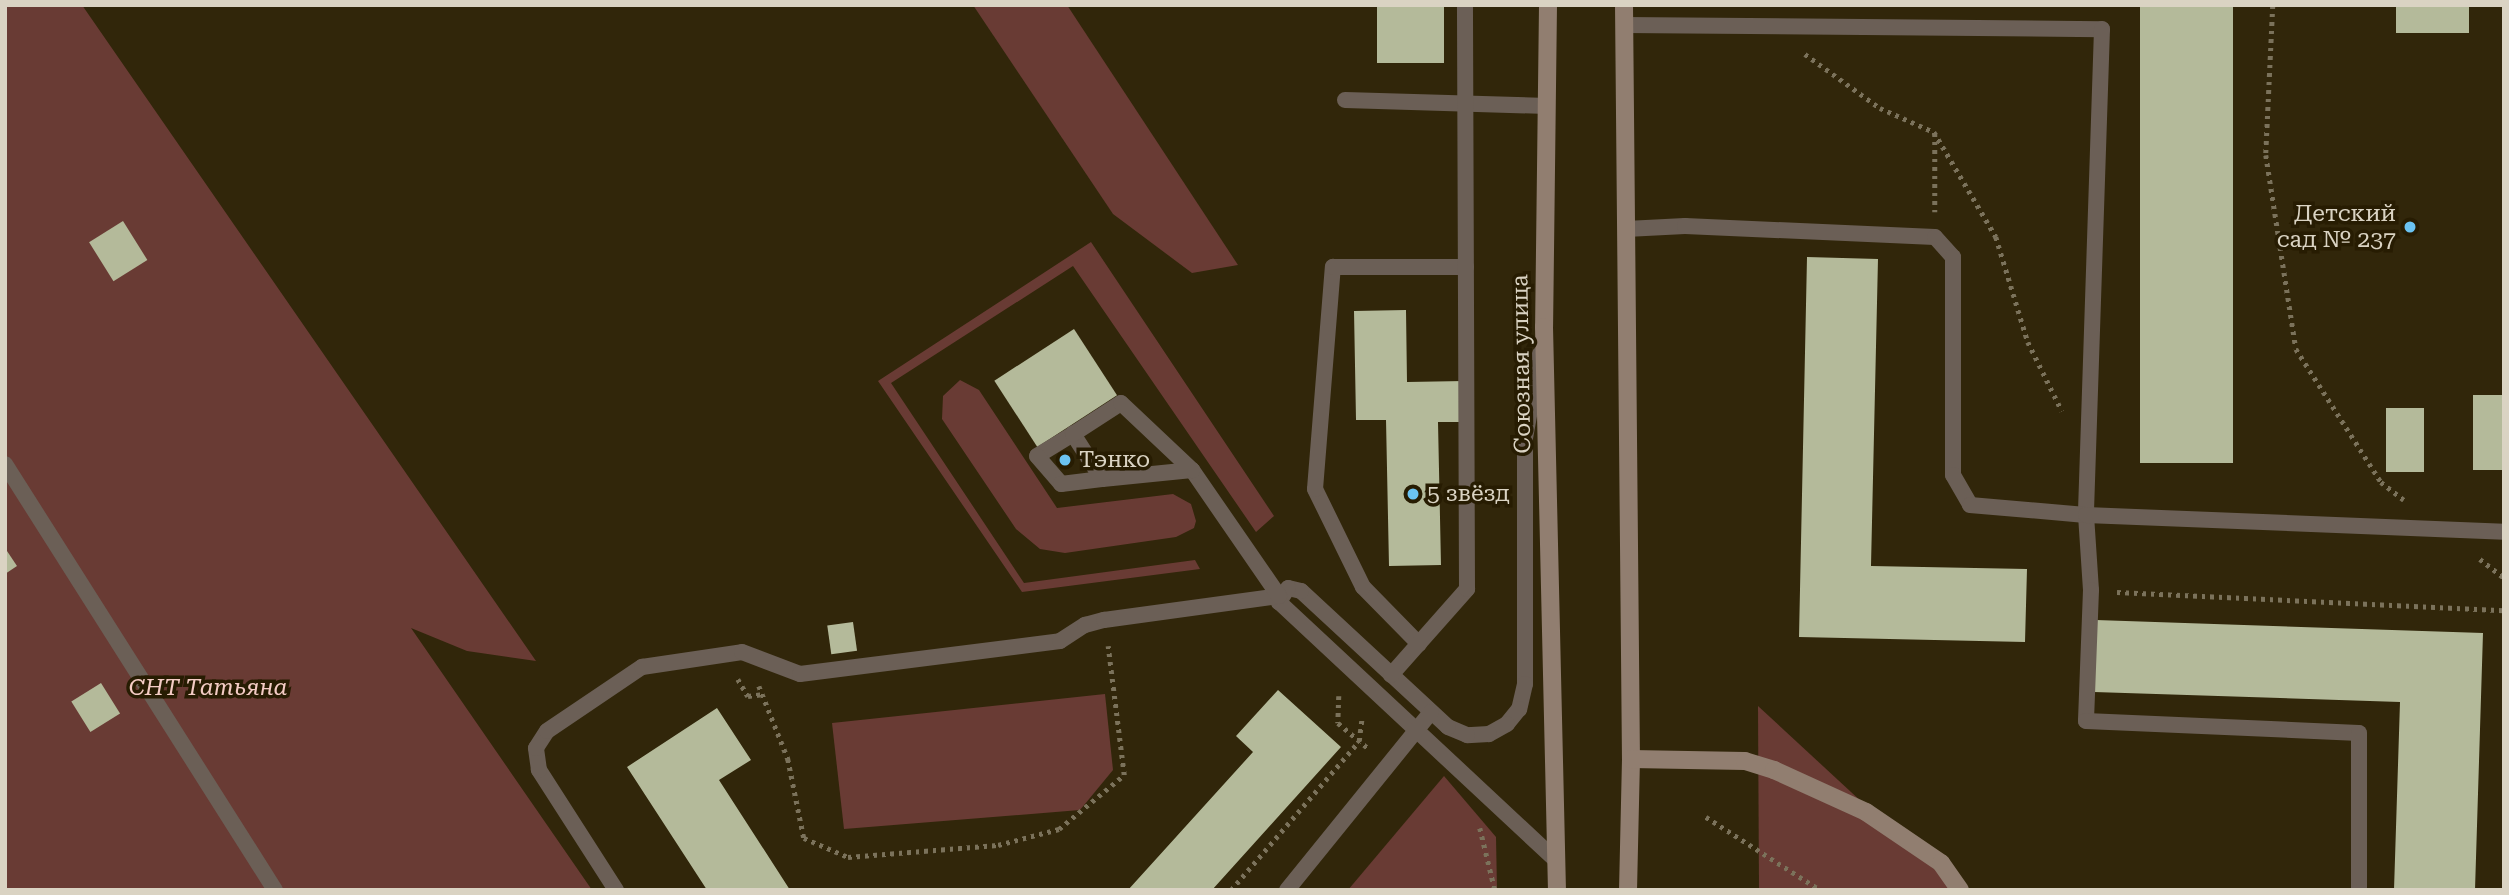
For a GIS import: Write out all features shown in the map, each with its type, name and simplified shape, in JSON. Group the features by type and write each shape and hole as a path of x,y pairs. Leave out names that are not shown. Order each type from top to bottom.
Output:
{"main road":[{"name":"Союзная улица","path":"1548,5 1544,327 1557,890"},
{"path":"1624,5 1632,759 1628,890"},
{"path":"1632,759 1745,761 1774,770 1866,812 1941,863 1960,890"}],"lane":[{"path":"1391,675 1467,589 1465,5"},
{"path":"1624,24 2102,29 2086,515 2091,590 2087,721 2359,733 2359,890"},
{"path":"1345,100 1547,106"},
{"path":"1626,229 1685,226 1935,237 1953,257 1953,475 1970,505 2086,515 2504,531"},
{"path":"1419,644 1363,587 1315,489 1333,267 1466,267"},
{"path":"616,890 539,770 536,748 547,731 642,667 742,652 800,674 1059,640 1084,625 1104,620 1279,596 1288,588 1301,590 1431,712 1467,735 1489,734 1507,724 1519,709 1525,684 1525,438 1544,327"},
{"path":"1192,470 1061,484 1037,456 1121,403 1192,470 1279,596 1283,609 1556,860"},
{"path":"1073,434 1102,480"},
{"path":"5,464 275,890"},
{"path":"1287,890 1431,712"}],"path":[{"path":"2273,5 2266,155 2296,349 2381,482 2504,578"},
{"path":"1934,132 1935,237"},
{"path":"2091,590 2504,610"},
{"path":"742,652 764,694 788,759 804,838 848,858 998,845 1059,828 1124,775 1107,643 1120,641"},
{"path":"731,667 748,696 764,694"},
{"path":"1338,723 1339,690"},
{"path":"1231,890 1359,741"},
{"path":"1706,817 1820,890"},
{"path":"1479,822 1495,890"}],"green space":[{"name":"СНТ Татьяна","path":"5,5 82,5 536,661 467,651 411,628 592,890 5,890"},
{"path":"973,5 1067,5 1238,265 1192,273 1113,214"},
{"path":"1091,242 1274,516 1256,532 1073,266 891,383 1024,583 1195,560 1200,569 1022,592 878,381"},
{"path":"960,380 979,390 1057,508 1173,494 1191,504 1196,521 1194,528 1176,537 1065,553 1040,549 1016,529 942,419 943,396"},
{"path":"1105,694 1113,770 1080,810 844,829 832,723"},
{"path":"1758,706 1957,890 1759,890"},
{"path":"1444,776 1496,837 1497,890 1348,890"}],"building":[{"path":"1377,5 1444,5 1444,63 1377,63"},
{"path":"2140,5 2233,5 2233,463 2140,463"},
{"path":"2396,5 2469,5 2469,33 2396,33"},
{"path":"123,221 147,260 113,281 89,242"},
{"path":"1807,257 1878,259 1871,566 2027,569 2025,642 1799,637"},
{"name":"5 звёзд","path":"1406,310 1407,382 1464,381 1465,422 1438,422 1441,565 1389,566 1386,420 1356,420 1354,311"},
{"path":"1074,329 1117,395 1037,447 994,381"},
{"path":"2473,395 2504,395 2504,470 2473,470"},
{"path":"2386,408 2424,408 2424,472 2386,472"},
{"path":"5,548 17,566 5,574"},
{"path":"2096,620 2483,633 2475,890 2394,890 2400,702 2094,692"},
{"path":"853,622 857,651 831,654 827,626"},
{"path":"101,683 120,714 90,732 71,702"},
{"path":"1278,690 1341,747 1212,890 1128,890 1253,752 1236,736"},
{"path":"717,708 751,760 719,780 790,890 707,890 627,767"}],"place":[{"name":"Детский сад № 237","path":"2410,227"},
{"name":"Тэнко","path":"1065,460"},
{"name":"5 звёзд","path":"1413,494"}]}
